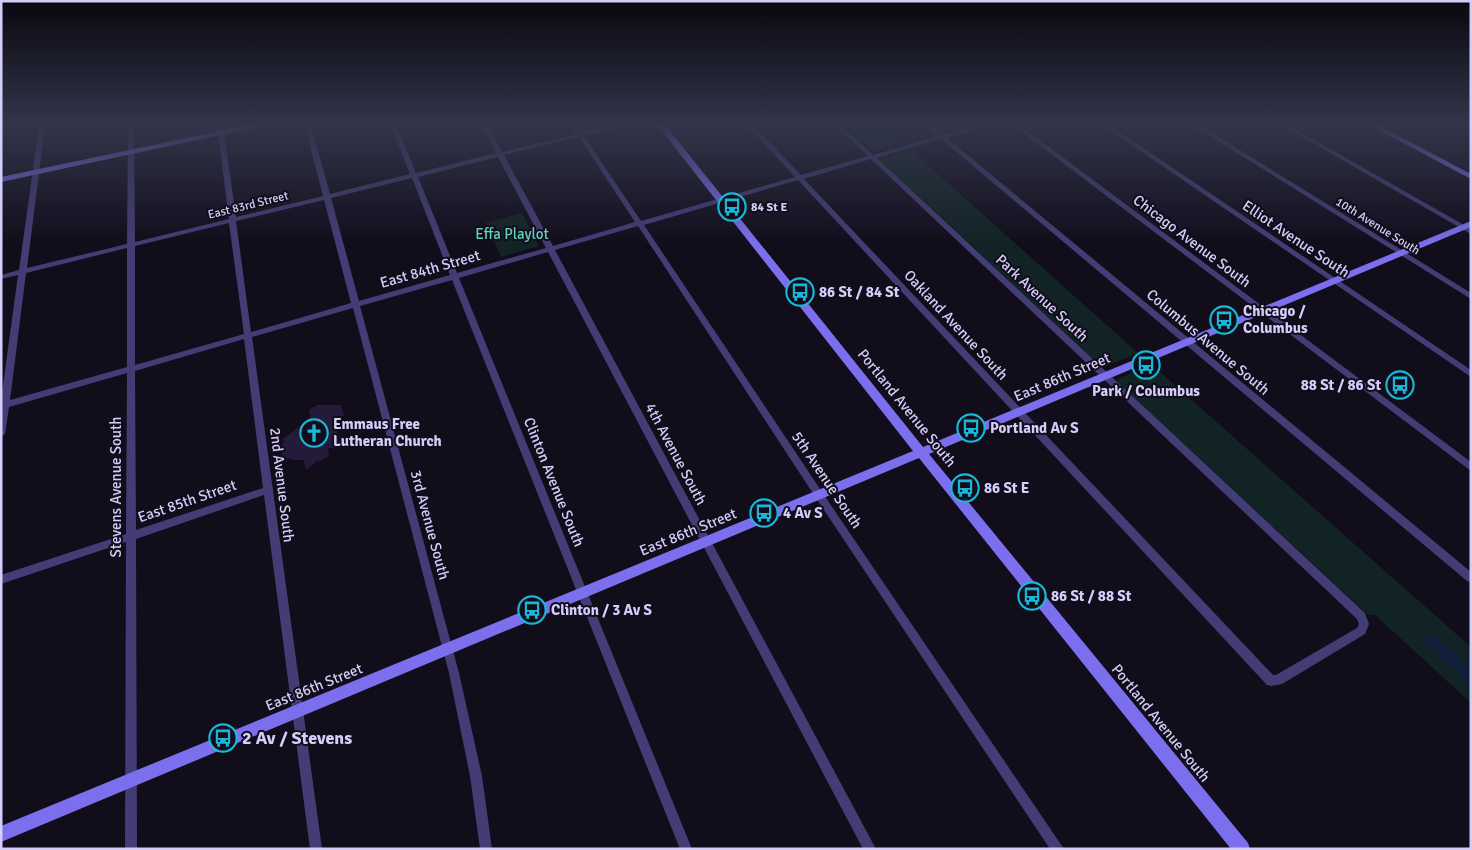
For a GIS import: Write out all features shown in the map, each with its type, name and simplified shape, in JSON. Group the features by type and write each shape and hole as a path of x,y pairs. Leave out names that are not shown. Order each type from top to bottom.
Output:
{"street":[{"path":"1,434 3,405 37,166"},
{"path":"1,180 70,166"},
{"name":"Stevens Avenue South","path":"131,849 132,166"},
{"name":"2nd Avenue South","path":"225,166 316,849"},
{"name":"3rd Avenue South","path":"319,166 447,649 476,776 486,849"},
{"name":"Clinton Avenue South","path":"410,166 686,849"},
{"name":"East 83rd Street","path":"1,277 454,166"},
{"name":"4th Avenue South","path":"506,166 870,849"},
{"name":"5th Avenue South","path":"601,166 819,495 1058,849"},
{"name":"Portland Avenue South","path":"694,166 922,453 1242,849"},
{"name":"Oakland Avenue South","path":"788,166 1264,674"},
{"name":"East 84th Street","path":"3,405 842,166"},
{"name":"Park Avenue South","path":"881,166 1361,616 1364,624 1361,631 1278,680 1271,681 1264,674"},
{"name":"Columbus Avenue South","path":"976,166 1471,578"},
{"name":"Chicago Avenue South","path":"1070,166 1471,467"},
{"name":"Elliot Avenue South","path":"1165,166 1471,374"},
{"name":"10th Avenue South","path":"1260,166 1471,297"},
{"path":"1357,166 1468,228"},
{"path":"1450,166 1471,177"},
{"name":"East 86th Street","path":"1,834 1401,253 1468,228"},
{"name":"East 85th Street","path":"1,580 268,490"}],"green space":[{"path":"886,166 929,166 1138,353 1104,367 1100,366"},
{"name":"Effa Playlot","path":"522,213 539,246 501,257 485,223"},
{"path":"1152,365 1471,647 1471,703 1375,615 1368,615 1117,382 1117,379"}],"water":[{"path":"1432,634 1471,668 1471,685 1422,640"}],"building":[{"name":"Emmaus Free Lutheran Church","path":"317,405 341,405 344,415 335,423 340,444 335,448 328,448 329,456 321,461 317,461 306,470 304,460 282,457 282,444 284,442 283,439 300,426 305,426 311,422 309,410"}],"place":[{"name":"84 St E","path":"732,207"},
{"name":"86 St / 84 St","path":"800,292"},
{"name":"Chicago / Columbus","path":"1224,320"},
{"name":"Park / Columbus","path":"1146,365"},
{"name":"88 St / 86 St","path":"1400,385"},
{"name":"Portland Av S","path":"971,428"},
{"name":"Emmaus Free Lutheran Church","path":"314,433"},
{"name":"86 St E","path":"965,488"},
{"name":"4 Av S","path":"764,513"},
{"name":"86 St / 88 St","path":"1032,596"},
{"name":"Clinton / 3 Av S","path":"532,610"},
{"name":"2 Av / Stevens","path":"223,738"}]}
